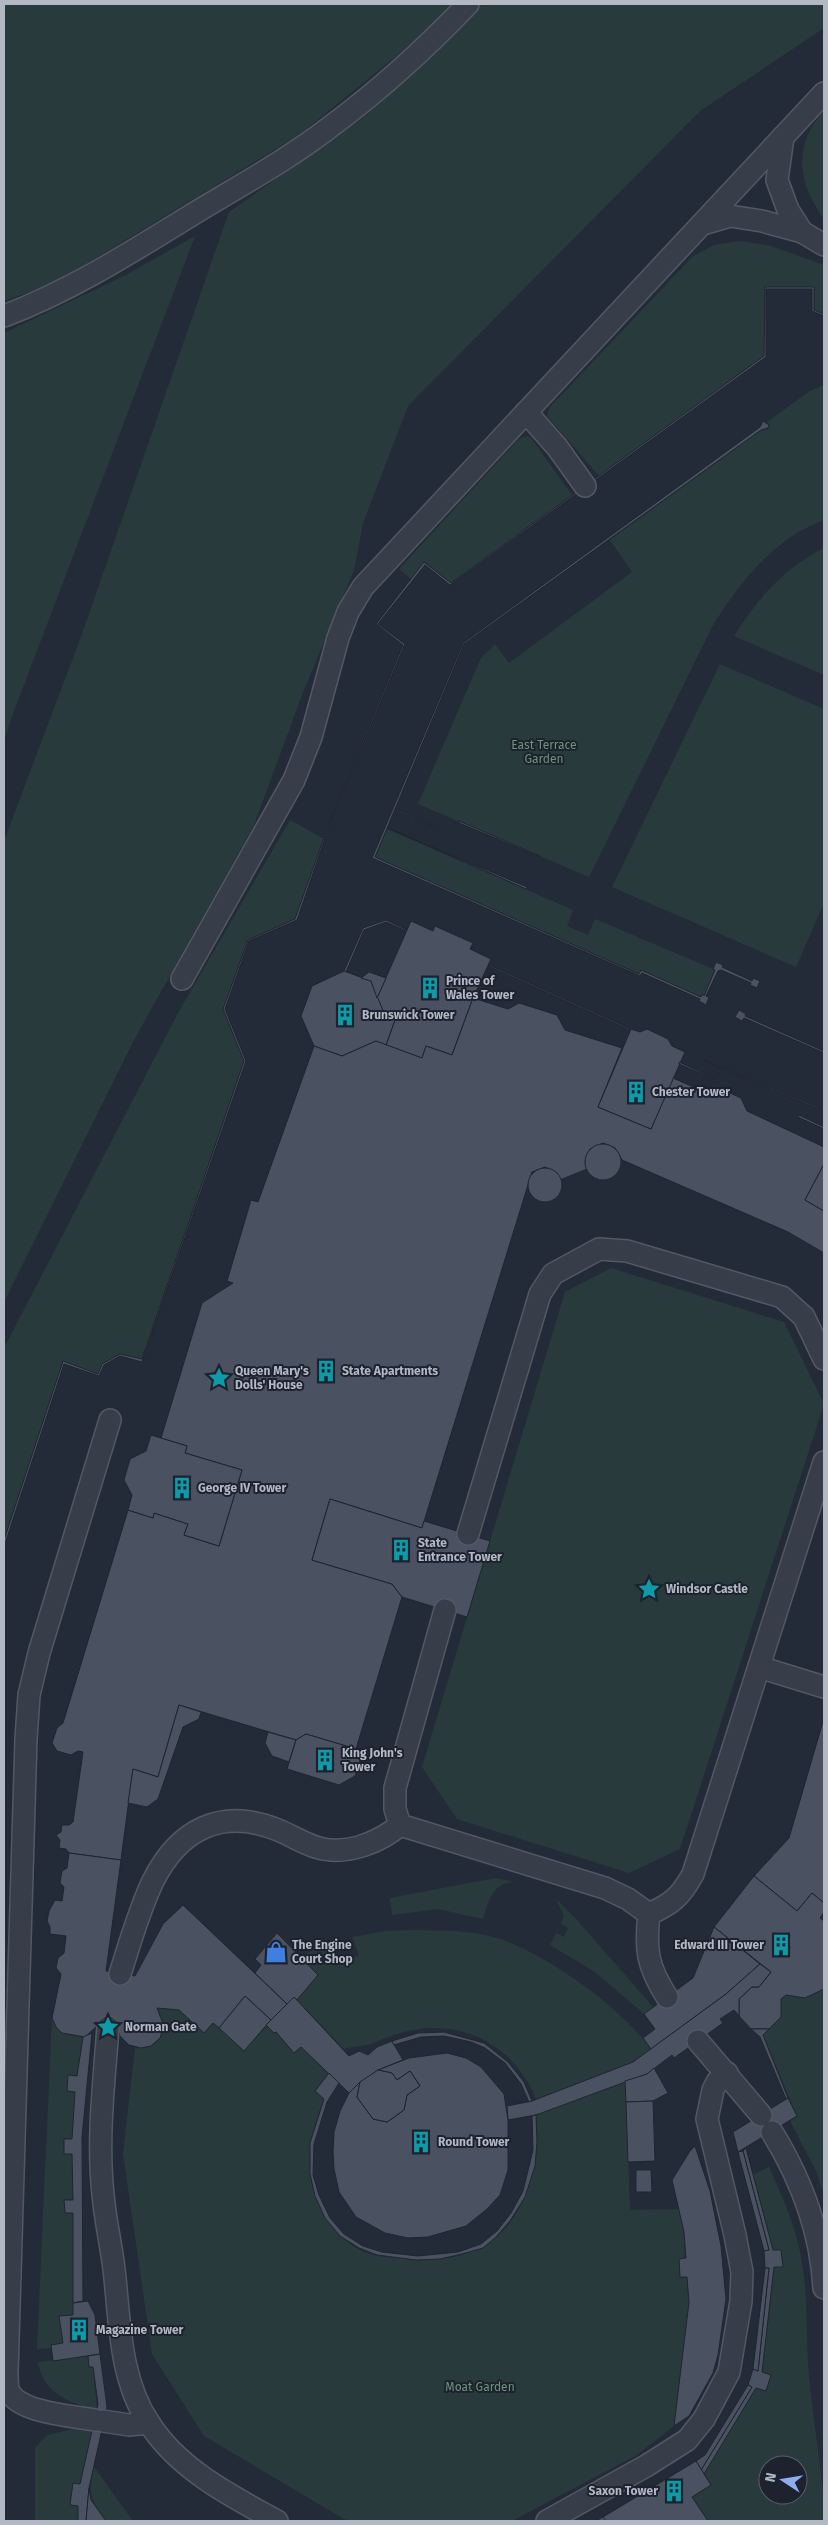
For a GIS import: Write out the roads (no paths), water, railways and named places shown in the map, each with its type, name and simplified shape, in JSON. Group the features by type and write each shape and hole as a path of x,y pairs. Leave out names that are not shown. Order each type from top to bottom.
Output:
{"lane":[{"path":"4,316 35,304 119,260 270,169 330,128 386,82 440,33 468,4"},
{"path":"182,979 294,780 311,738 338,638 348,612 363,587 824,93"},
{"path":"783,137 778,180 788,210 802,232"},
{"path":"702,224 730,216 762,221 802,232 824,245"},
{"path":"526,412 557,447 585,486"},
{"path":"468,1534 540,1294 553,1274 599,1249 628,1251 782,1297 804,1317 824,1359"},
{"path":"110,1420 38,1653 30,1696 26,1749 7,2373 9,2390 19,2402 35,2409 128,2425 148,2423"},
{"path":"649,1914 662,1908 682,1894 693,1874 824,1462"},
{"path":"400,1826 395,1809 395,1788 445,1610"},
{"path":"759,1667 824,1687"},
{"path":"120,1974 153,1880 186,1836 205,1826 228,1821 252,1822 323,1849 342,1850 384,1838 400,1826"},
{"path":"400,1826 605,1888 628,1899 649,1914"},
{"path":"649,1914 646,1943 654,1976 667,1997"},
{"path":"108,2027 102,2111 103,2194 114,2269 121,2337 131,2386 148,2423 178,2457 224,2493 277,2521"},
{"path":"698,2040 767,2123 801,2188 815,2227 824,2288"},
{"path":"547,2521 646,2466 687,2440 704,2420 729,2372 741,2301 742,2272 736,2235 707,2119 713,2090 717,2082 727,2073"}],"place":[{"name":"Prince of Wales Tower","path":"430,988"},
{"name":"Brunswick Tower","path":"345,1015"},
{"name":"Chester Tower","path":"636,1092"},
{"name":"State Apartments","path":"326,1371"},
{"name":"Queen Mary's Dolls' House","path":"219,1378"},
{"name":"George IV Tower","path":"182,1488"},
{"name":"State Entrance Tower","path":"401,1550"},
{"name":"Windsor Castle","path":"649,1589"},
{"name":"King John's Tower","path":"325,1760"},
{"name":"Edward III Tower","path":"781,1945"},
{"name":"The Engine Court Shop","path":"276,1952"},
{"name":"Norman Gate","path":"108,2027"},
{"name":"Round Tower","path":"421,2142"},
{"name":"Magazine Tower","path":"79,2330"},
{"name":"Saxon Tower","path":"674,2491"}],"park label":[{"name":"East Terrace Garden","path":"544,752"},
{"name":"Moat Garden","path":"480,2387"}]}
